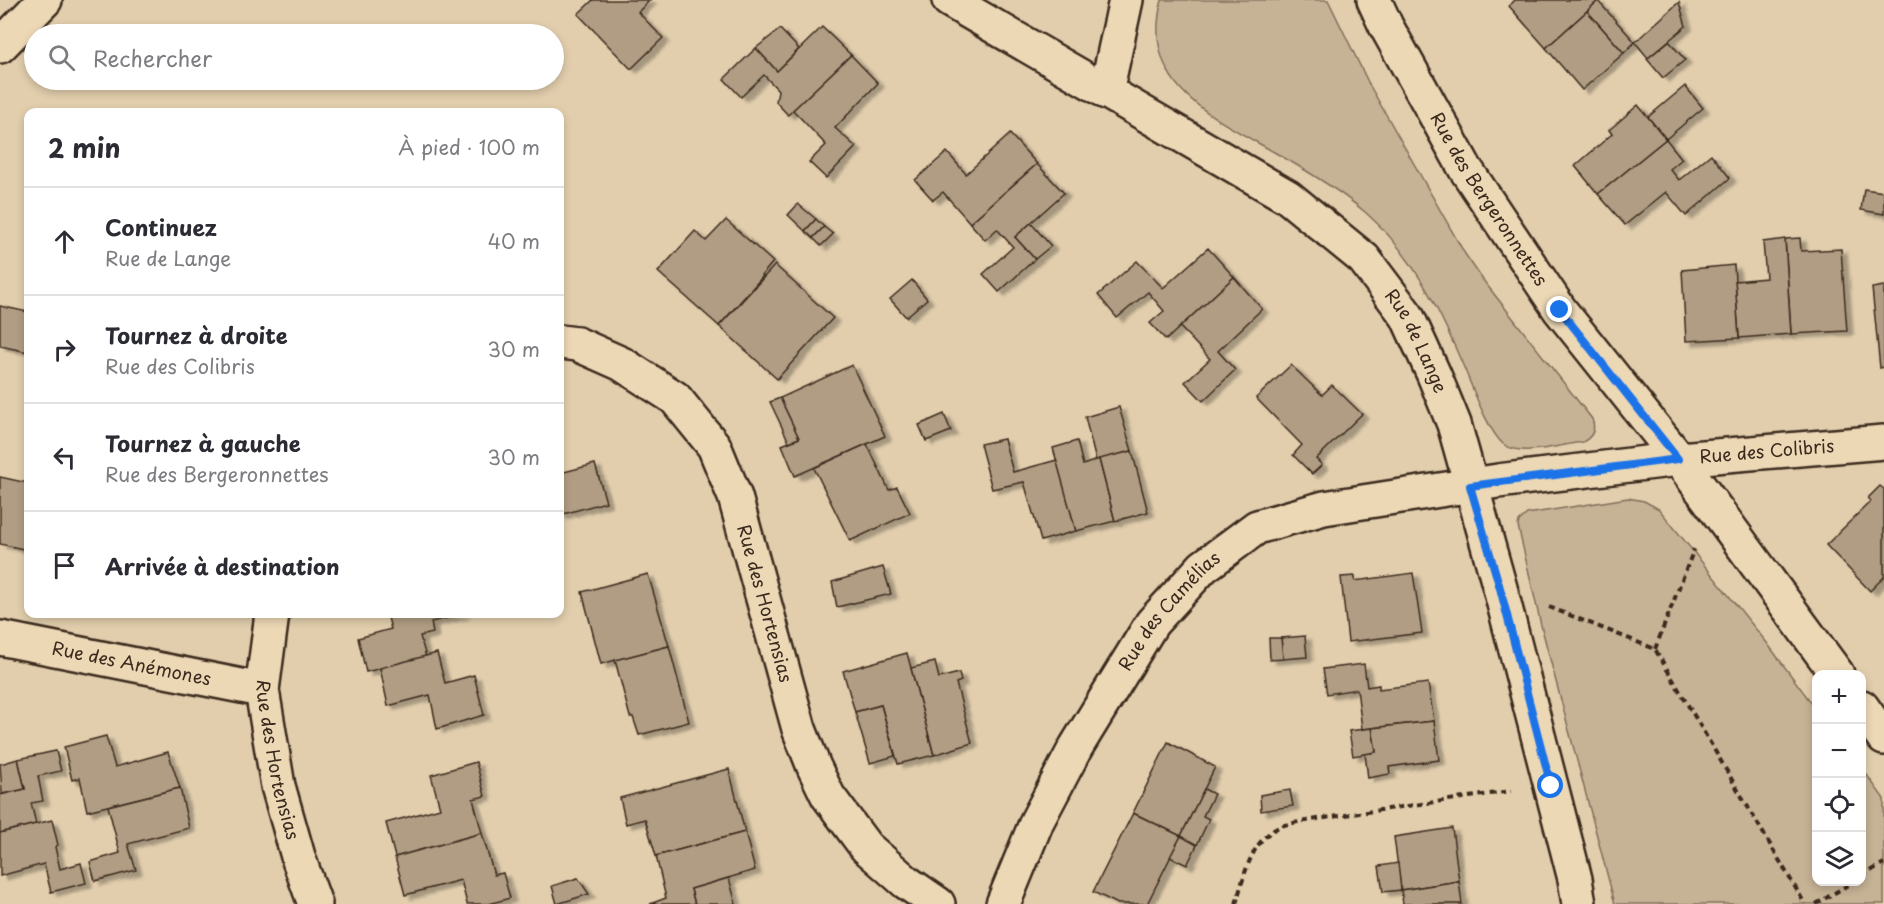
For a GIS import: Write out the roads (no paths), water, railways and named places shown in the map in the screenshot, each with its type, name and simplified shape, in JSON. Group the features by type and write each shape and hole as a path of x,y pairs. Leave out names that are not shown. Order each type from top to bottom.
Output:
{"street":[{"path":"0,46 45,0"},
{"name":"Rue de Lange","path":"949,0 1288,197 1364,259 1407,316 1454,424 1500,588 1575,879 1579,904"},
{"path":"1106,92 1126,0"},
{"name":"Rue des Bergeronnettes","path":"1374,0 1386,26 1460,158 1560,310 1678,459 1833,670"},
{"name":"Rue des Hortensias","path":"564,342 577,344 622,364 675,398 714,446 735,497 799,729 813,767 828,796 866,847 906,882 938,904"},
{"name":"Rue des Colibris","path":"1470,486 1678,459 1884,442"},
{"name":"Rue des Camélias","path":"1003,904 1037,821 1076,747 1152,623 1203,567 1257,528 1324,508 1470,486"},
{"name":"Rue des Hortensias","path":"271,618 262,690 278,786 299,860 315,904"},
{"name":"Rue des Anémones","path":"0,638 262,690"},
{"path":"1866,713 1884,738"}]}
